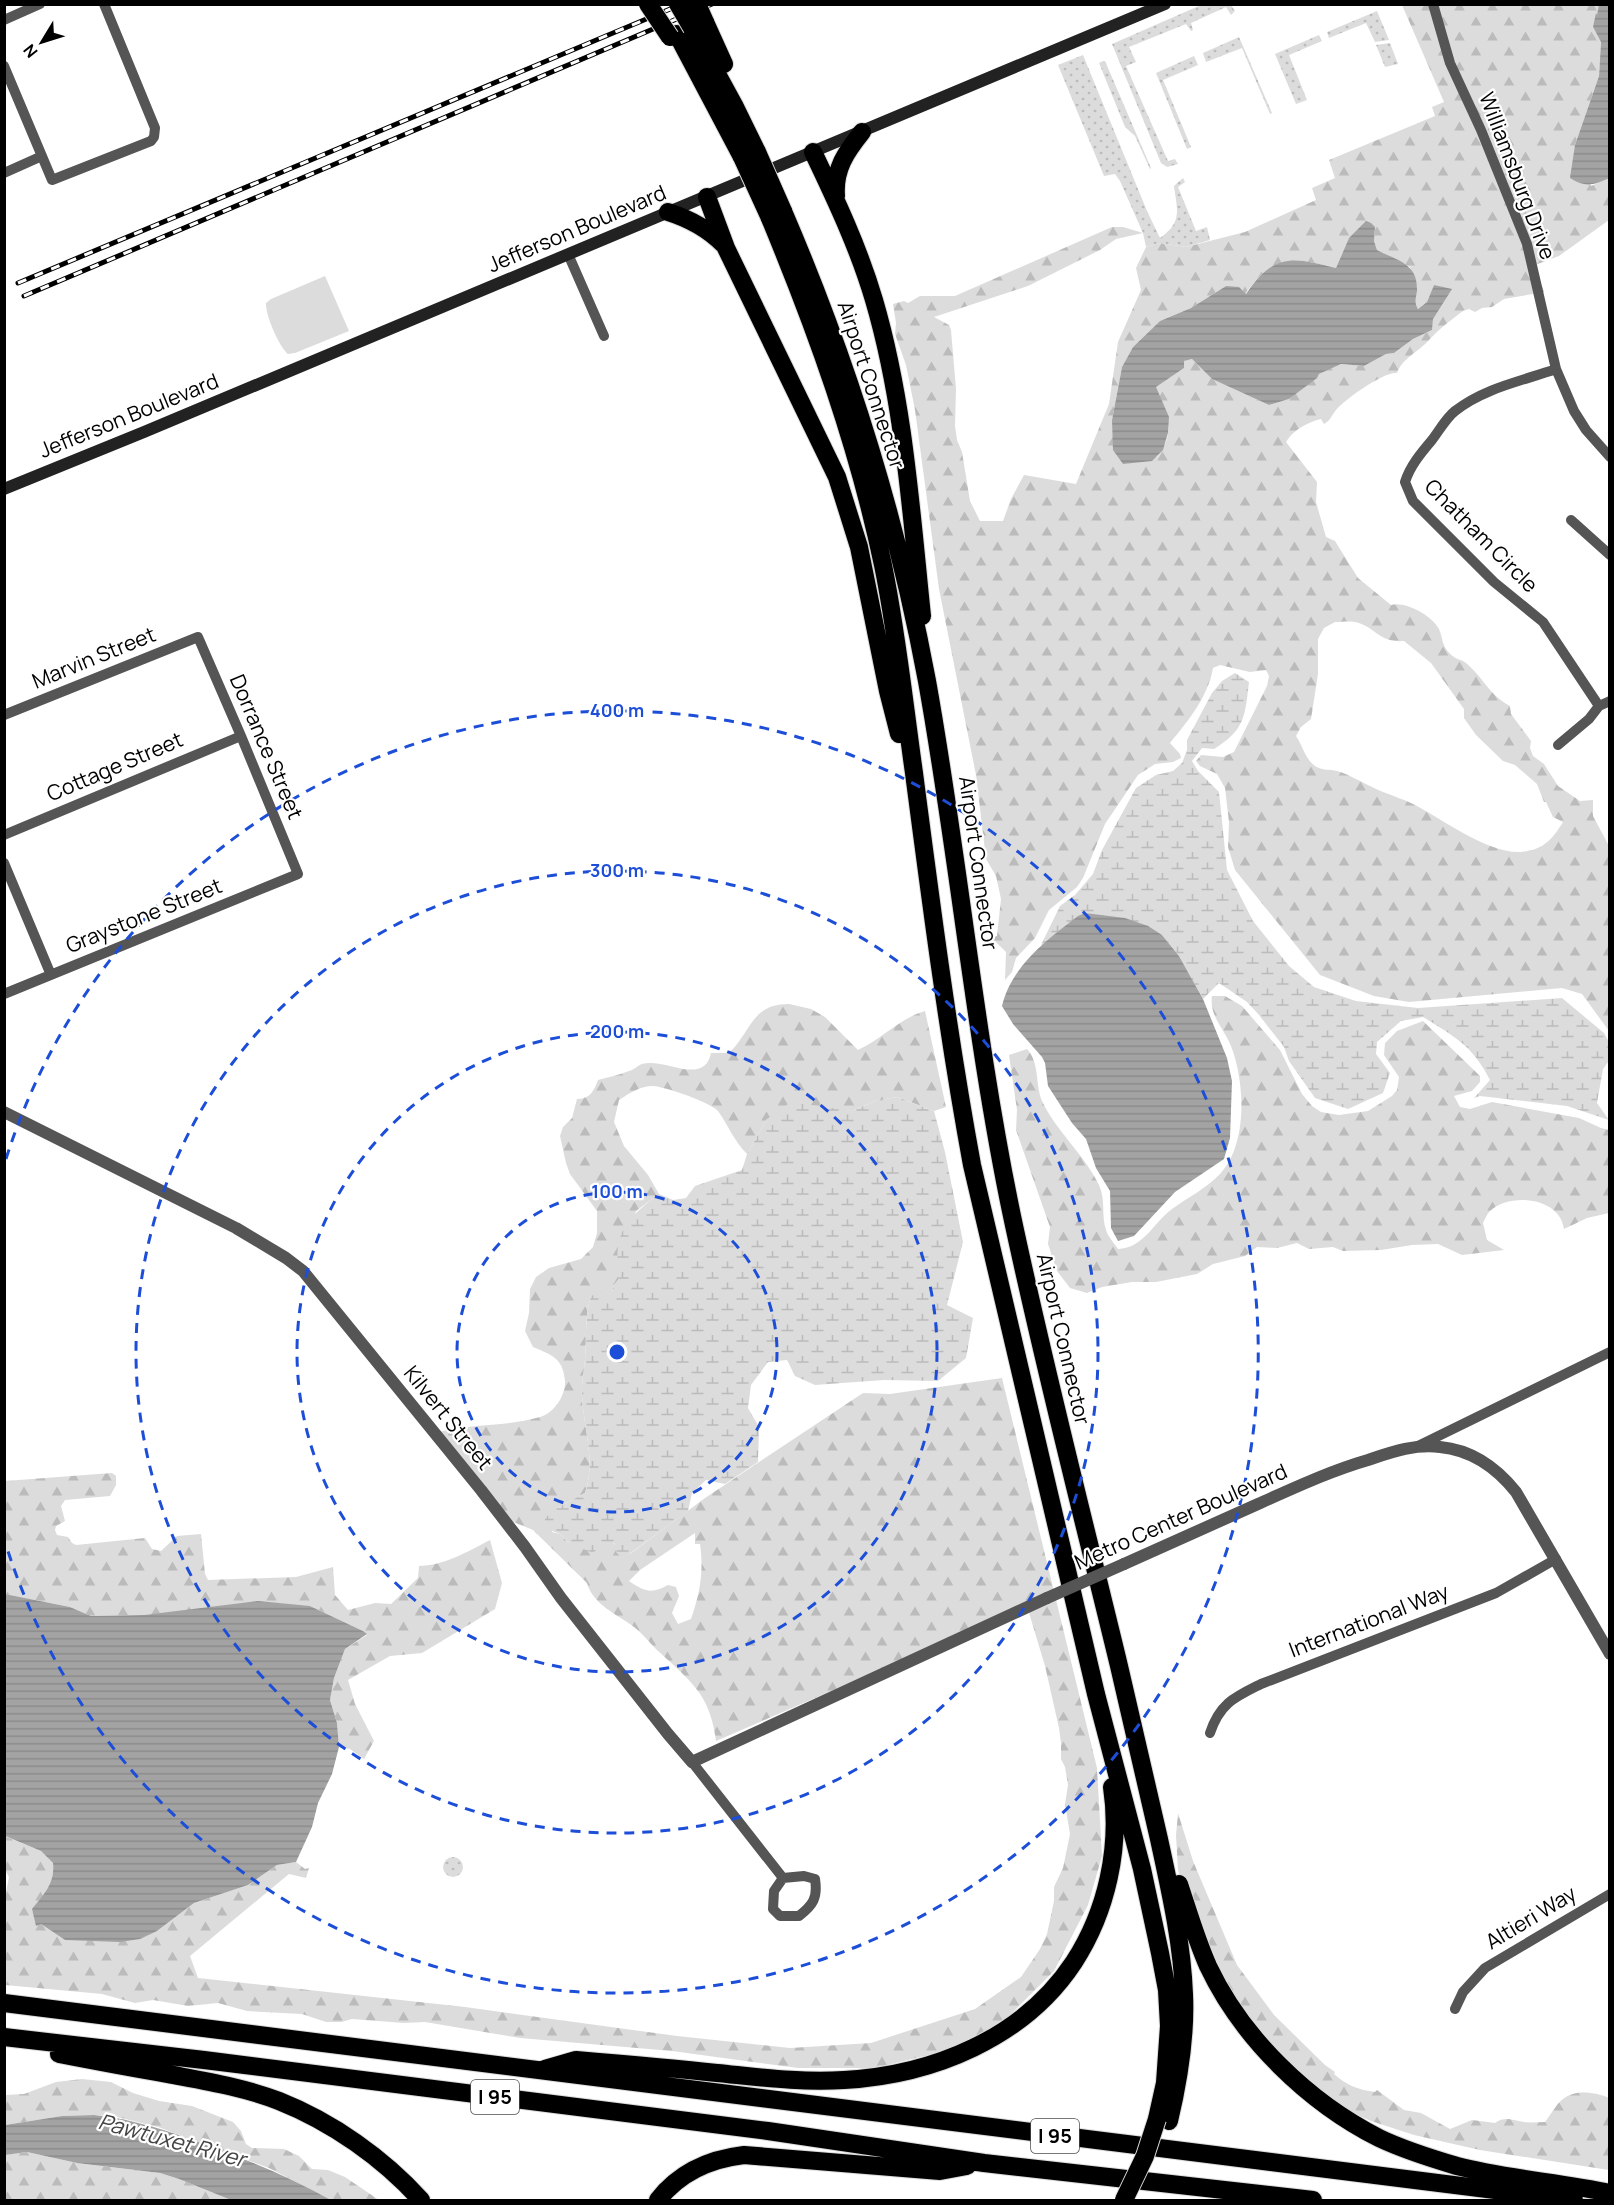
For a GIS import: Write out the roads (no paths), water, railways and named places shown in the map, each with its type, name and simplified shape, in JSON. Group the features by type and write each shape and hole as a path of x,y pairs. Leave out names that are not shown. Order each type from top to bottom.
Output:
{"highway":[{"path":"648,4 686,31 729,76 750,150"},
{"name":"Airport Connector","path":"660,4 686,31"},
{"name":"Airport Connector","path":"678,4 710,94 750,150 776,214 852,446 873,523 897,642 958,1084 972,1165 1096,1694"},
{"path":"686,31 697,4"},
{"path":"836,200 835,183 840,164 862,132"},
{"path":"813,152 836,200 864,271 888,356 908,477 933,717"},
{"path":"707,196 726,248 823,446 845,500 866,578 888,691 918,804"},
{"path":"668,212 703,226 726,248"},
{"name":"Airport Connector","path":"776,214 825,312 862,423 898,553 933,717 982,1053 998,1146 1028,1286 1140,1757"},
{"path":"537,2071 576,2060 788,2079 843,2080 883,2076 944,2060 979,2046 1010,2027 1047,1996 1069,1969 1094,1924 1105,1892 1112,1861 1114,1812 1096,1694"},
{"path":"1096,1694 1142,1869 1167,1990 1169,2046 1163,2120 1154,2166 1138,2200"},
{"path":"1124,2200 1175,2096 1183,2044 1184,2020 1183,1971 1172,1899 1140,1757"},
{"path":"1140,1757 1191,1923 1208,1967 1251,2033 1290,2074 1336,2111 1403,2149 1479,2171 1610,2193"},
{"name":"I 95","path":"4,2003 1574,2200"},
{"name":"I 95","path":"4,2037 215,2061 768,2131 984,2163 1313,2200"},
{"path":"4,2043 218,2083 278,2101 315,2118 348,2138 381,2163 421,2200"},
{"path":"658,2200 677,2181 700,2166 744,2155 940,2171 984,2163"}],"main road":[{"name":"Jefferson Boulevard","path":"4,489 1165,4"}],"street":[{"path":"4,20 40,4"},
{"path":"4,66 52,180 151,141 155,129 104,4"},
{"name":"Williamsburg Drive","path":"1433,4 1450,63 1481,130 1527,244 1556,369 1574,411 1586,430 1610,457"},
{"path":"4,173 42,156"},
{"path":"568,254 604,336"},
{"name":"Chatham Circle","path":"1556,369 1504,385 1454,412 1415,461 1405,482 1413,501 1421,510 1494,582 1543,622 1599,706"},
{"path":"1571,520 1609,553"},
{"name":"Marvin Street","path":"4,715 198,637"},
{"name":"Dorrance Street","path":"198,637 242,736 298,874"},
{"path":"1558,745 1589,719 1599,706 1610,701"},
{"name":"Cottage Street","path":"4,835 242,736"},
{"path":"4,862 51,975"},
{"name":"Graystone Street","path":"4,994 298,874"},
{"name":"Kilvert Street","path":"4,1112 236,1228 303,1271 481,1490 566,1604 783,1878"},
{"path":"1415,1447 1610,1352"},
{"name":"Metro Center Boulevard","path":"692,1762 1047,1598 1338,1468 1396,1450 1415,1447 1440,1447 1469,1454 1495,1470 1516,1492 1610,1654"},
{"name":"International Way","path":"1210,1733 1221,1709 1231,1699 1261,1684 1496,1593 1556,1559"},
{"path":"804,1876 815,1879 816,1887 812,1906 799,1916 780,1916 773,1909 774,1891 783,1878 804,1876"},
{"name":"Altieri Way","path":"1455,2009 1463,1992 1474,1978 1496,1960 1610,1894"}],"water":[{"path":"1599,4 1609,5 1610,178 1594,184 1585,184 1570,178 1575,145 1599,76 1601,42 1593,27"},
{"path":"1366,221 1375,227 1374,241 1377,250 1399,260 1414,274 1418,309 1427,302 1434,285 1452,289 1433,319 1432,330 1413,339 1394,353 1386,354 1364,366 1341,364 1319,374 1289,399 1269,405 1212,379 1192,359 1184,361 1184,368 1156,387 1169,417 1168,433 1163,450 1152,461 1123,464 1113,450 1112,420 1122,367 1133,347 1160,321 1191,308 1226,286 1239,287 1246,294 1266,271 1275,265 1296,261 1336,268 1349,238"},
{"path":"1085,913 1125,918 1148,926 1162,935 1179,956 1203,999 1227,1058 1232,1081 1230,1138 1224,1159 1175,1192 1134,1236 1118,1241 1111,1228 1110,1191 1096,1168 1086,1139 1072,1123 1048,1086 1042,1057 1013,1024 1002,1006 1007,991 1022,966 1043,944"},
{"path":"5,1594 70,1607 91,1616 144,1615 258,1601 310,1606 367,1634 345,1649 334,1678 330,1700 337,1723 339,1747 332,1774 318,1803 312,1827 296,1862 277,1865 248,1885 194,1903 157,1931 140,1939 120,1942 65,1940 41,1924 36,1926 32,1909 50,1882 53,1863 41,1851 5,1836"},
{"name":"Pawtuxet River","path":"94,2115 138,2123 195,2141 271,2170 331,2200 231,2200 160,2173 77,2163 27,2152 5,2155 5,2125 62,2116"}],"railway":[{"path":"18,283 682,4"},
{"path":"24,296 712,4"}]}
